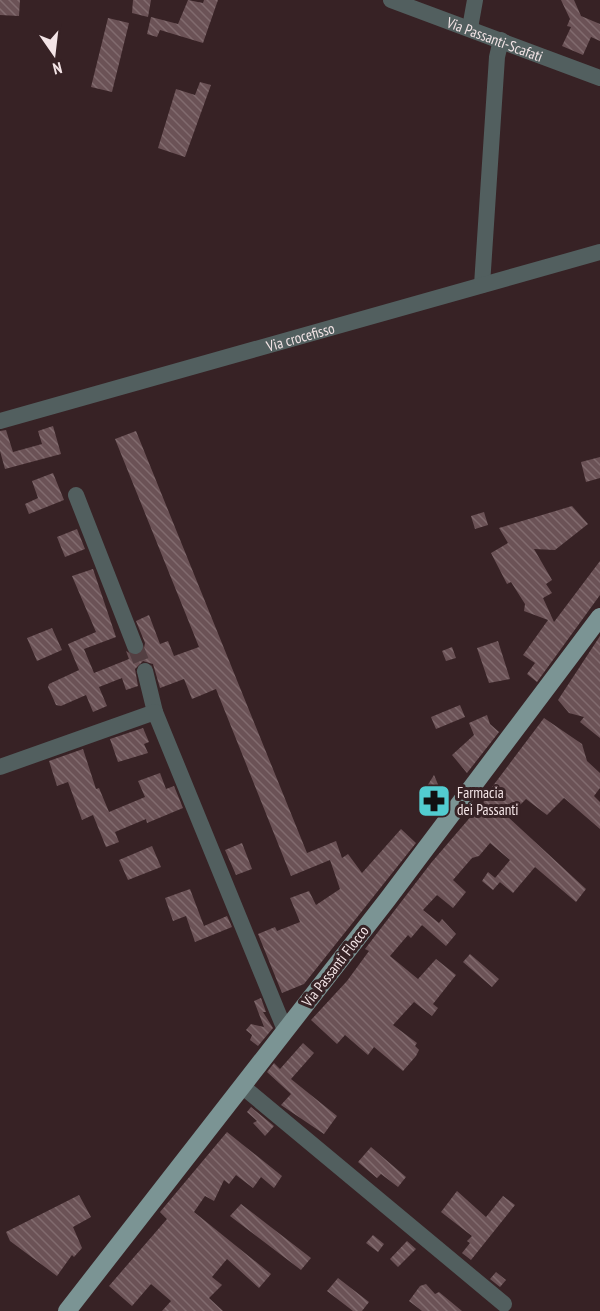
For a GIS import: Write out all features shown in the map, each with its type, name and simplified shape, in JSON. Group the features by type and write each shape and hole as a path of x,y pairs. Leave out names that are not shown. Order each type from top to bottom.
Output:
{"main road":[{"name":"Via Passanti Flocco","path":"67,1311 600,617"}],"street":[{"name":"Via Passanti-Scafati","path":"391,0 501,39 600,78"},
{"path":"470,28 475,0"},
{"path":"482,285 497,57 501,39"},
{"name":"Via crocefisso","path":"0,421 600,252"},
{"path":"76,495 135,646"},
{"path":"145,671 155,712 285,1030"},
{"path":"0,767 155,712"},
{"path":"242,1086 504,1304"}],"building":[{"path":"0,0 20,0 19,16 0,15"},
{"path":"133,0 151,0 148,17 132,13"},
{"path":"188,0 203,3 204,0 218,0 203,43 160,30 157,37 147,34 151,17 178,24"},
{"path":"561,0 574,0 581,16 600,24 600,41 591,37 583,55 562,46 571,27 567,26 570,19"},
{"path":"108,18 129,23 112,92 91,87"},
{"path":"200,82 211,85 185,157 158,148 176,89 195,95"},
{"path":"53,426 61,454 5,469 0,451 0,431 6,430 13,452 42,444 38,431"},
{"path":"136,431 307,853 336,841 342,858 348,854 362,873 401,829 416,843 304,984 282,993 258,934 275,927 277,931 300,922 290,898 309,891 316,905 340,889 330,860 291,876 216,689 192,699 184,679 160,688 153,664 143,661 135,669 138,686 126,690 122,678 99,687 107,706 93,712 86,695 61,706 56,705 48,687 49,684 79,670 68,644 96,632 72,576 93,569 116,637 84,649 94,673 129,659 126,651 134,656 143,653 145,643 136,621 149,615 160,644 168,641 174,656 199,647 115,439"},
{"path":"600,457 600,478 586,482 581,462"},
{"path":"53,473 64,500 29,514 25,504 38,498 32,481"},
{"path":"572,506 588,524 555,550 534,549 552,580 546,584 552,593 543,598 554,622 600,561 600,595 537,682 527,674 535,663 523,655 548,620 524,611 525,604 511,582 507,584 491,553 508,543 499,528"},
{"path":"484,512 488,525 475,529 471,516"},
{"path":"77,529 85,549 65,557 57,537"},
{"path":"52,628 62,650 37,661 27,638"},
{"path":"600,636 600,738 580,722 584,717 569,713 558,700"},
{"path":"498,641 510,679 489,683 477,648"},
{"path":"452,647 456,658 446,661 442,651"},
{"path":"460,705 465,717 436,729 431,717"},
{"path":"487,715 490,724 499,732 467,773 452,755 474,735 469,723"},
{"path":"544,718 582,744 587,761 600,773 600,788 594,796 600,802 600,829 564,798 547,815 526,799 508,817 586,889 576,902 535,867 513,893 495,878 510,860 490,843 479,856 472,858 453,880 466,892 453,908 437,895 423,910 439,923 442,919 456,934 446,946 422,925 411,938 408,935 390,956 418,979 436,959 456,975 433,1004 438,1008 432,1016 414,1002 393,1025 417,1043 415,1046 419,1050 416,1056 403,1071 374,1047 368,1055 345,1035 337,1044 311,1020 347,981 369,951 365,949 431,863 491,793 489,791"},
{"path":"143,728 149,742 144,744 148,753 118,762 110,739"},
{"path":"83,749 96,789 99,788 109,812 145,797 138,781 160,773 166,789 174,786 183,808 147,823 146,819 115,832 119,842 106,847 93,815 82,820 68,782 57,786 49,761"},
{"path":"434,775 446,803 436,816 420,803 419,799"},
{"path":"242,843 252,869 236,875 225,850"},
{"path":"152,846 161,867 128,880 119,860"},
{"path":"488,872 500,882 493,890 482,881"},
{"path":"190,889 204,926 227,916 232,927 195,942 186,916 173,921 165,898"},
{"path":"470,954 499,979 492,987 463,962"},
{"path":"261,998 266,1012 263,1012 273,1028 258,1046 250,1040 252,1035 246,1030 251,1024 264,1027 254,1001"},
{"path":"303,1043 314,1053 291,1079 337,1116 324,1134 281,1105 291,1094 267,1072 274,1063 280,1069"},
{"path":"251,1107 274,1126 265,1136 253,1123 257,1121 247,1112"},
{"path":"227,1132 282,1176 274,1188 261,1177 253,1188 236,1175 229,1184 224,1180 214,1201 205,1196 194,1212 271,1274 259,1288 227,1259 212,1277 222,1285 209,1298 223,1311 162,1311 171,1301 151,1284 132,1306 109,1286 167,1219 160,1212"},
{"path":"371,1147 406,1177 398,1187 381,1174 377,1178 358,1162"},
{"path":"457,1191 486,1217 503,1196 515,1205 471,1260 462,1253 470,1243 467,1241 472,1236 441,1212"},
{"path":"79,1195 91,1217 73,1227 82,1248 74,1257 72,1255 57,1276 10,1241 6,1232"},
{"path":"241,1204 311,1258 301,1270 230,1216"},
{"path":"373,1235 384,1244 378,1252 366,1243"},
{"path":"407,1241 416,1249 398,1267 390,1259"},
{"path":"496,1272 506,1280 500,1287 490,1279"},
{"path":"338,1278 369,1302 362,1311 353,1311 327,1291"},
{"path":"426,1284 435,1294 439,1292 462,1311 422,1311 409,1301 420,1286"}],"tunnel":[{"path":"135,646 145,671"}],"place":[{"name":"Farmacia dei Passanti","path":"434,801"}]}
